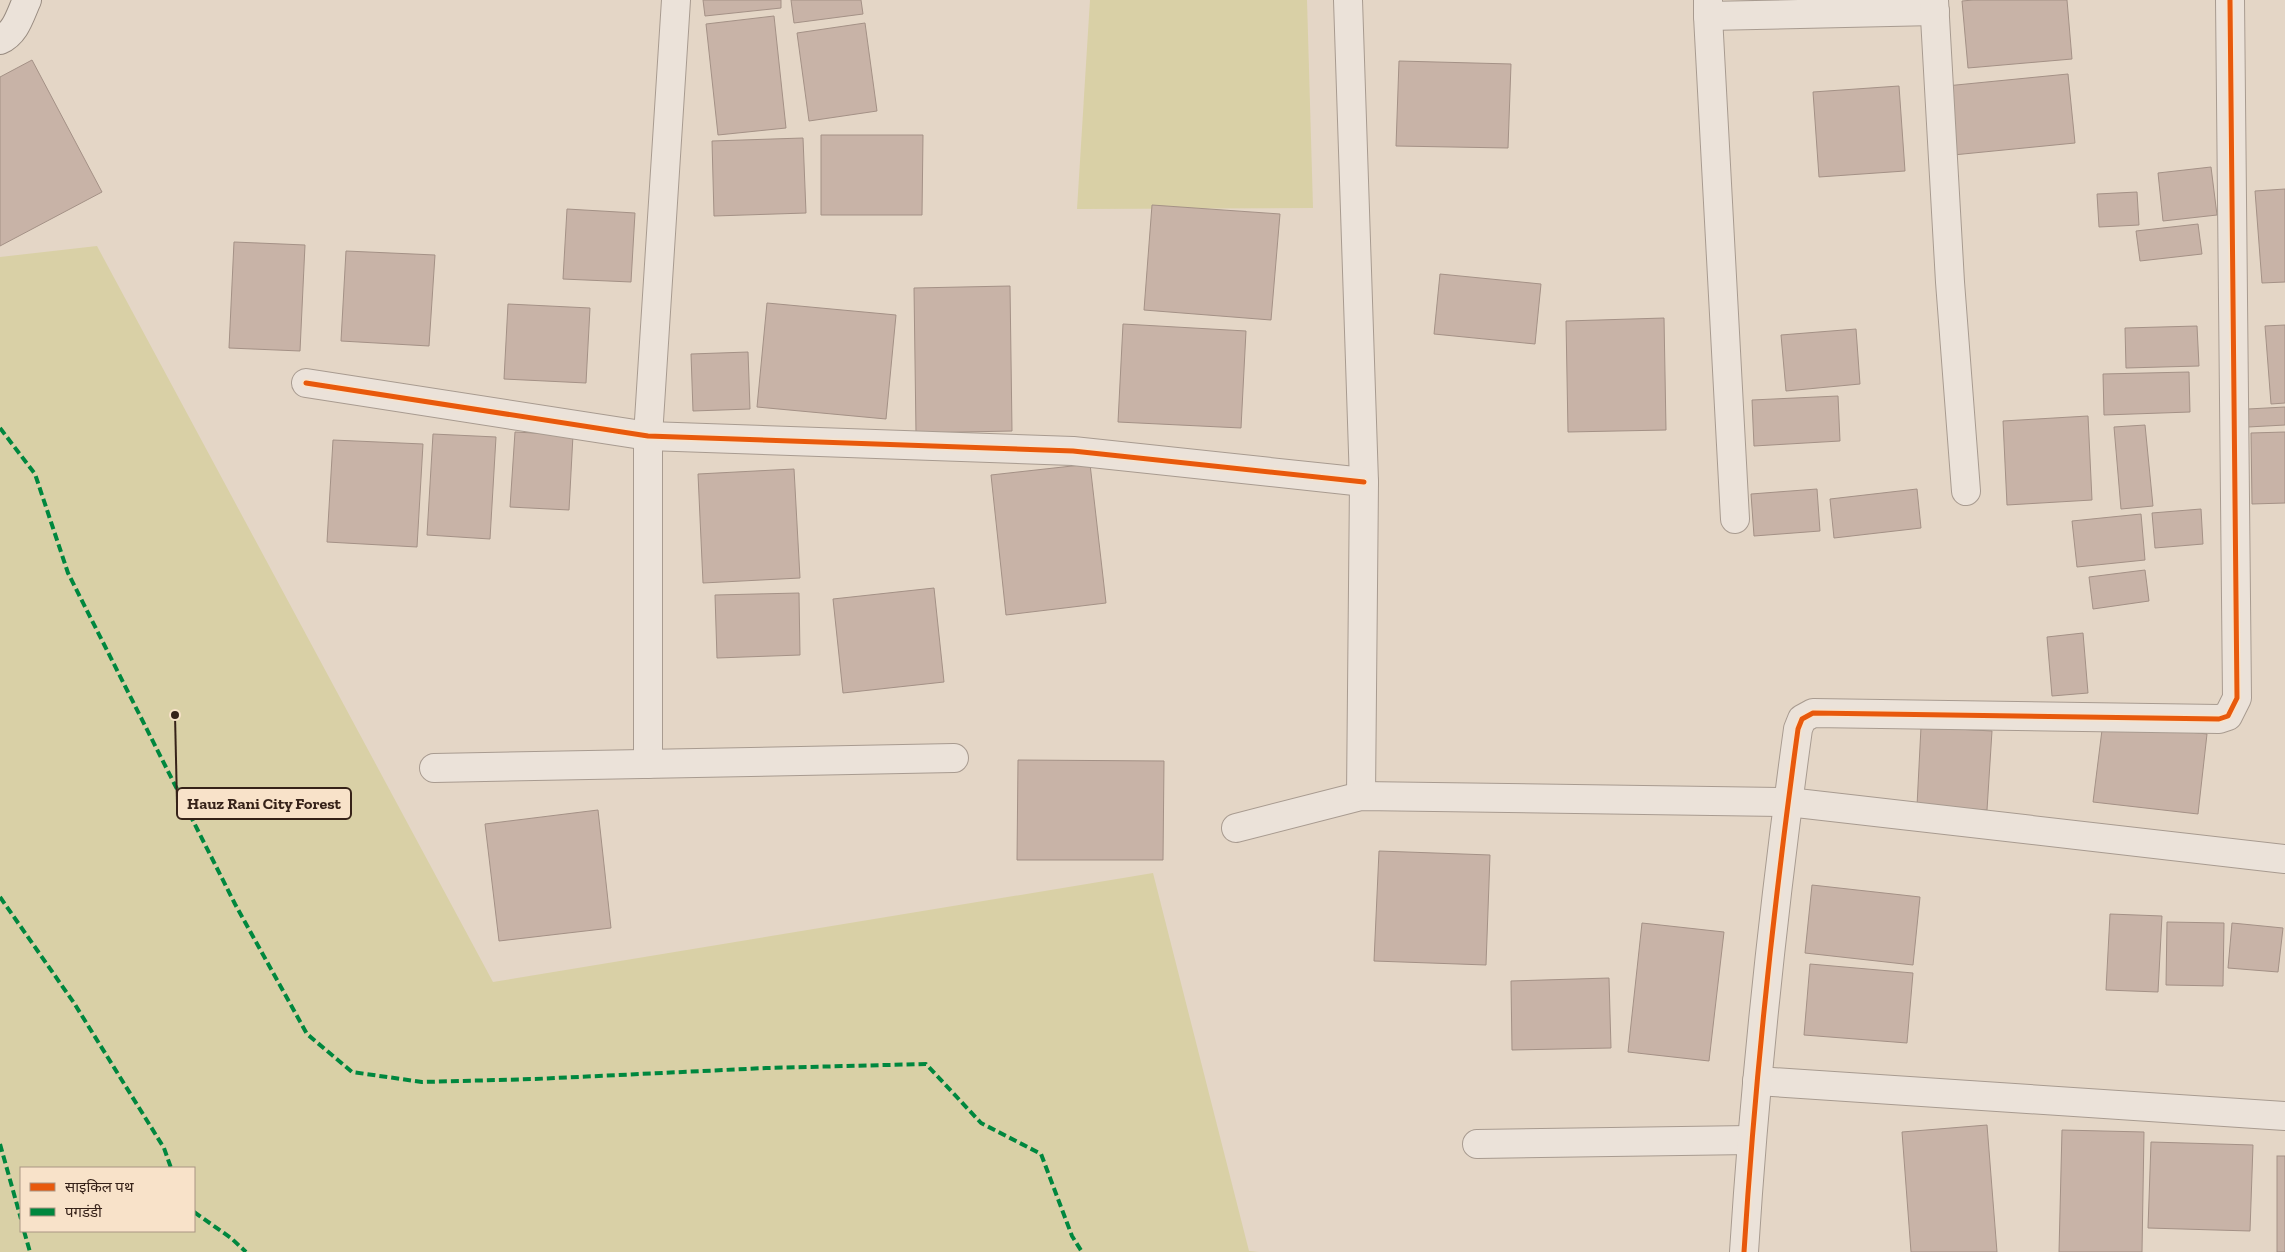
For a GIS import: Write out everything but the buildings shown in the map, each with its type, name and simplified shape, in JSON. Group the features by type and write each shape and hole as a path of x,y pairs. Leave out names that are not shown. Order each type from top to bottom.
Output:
{"street":[{"path":"0,40 9,35 14,28 27,0"},
{"path":"648,764 648,436 676,0"},
{"path":"1348,0 1364,482 1361,796"},
{"path":"1744,1252 1751,1140 1757,1081 1788,802 1798,729 1802,720 1813,713 2219,719 2228,716 2234,709 2237,698 2235,0"},
{"path":"1735,519 1708,8 1934,6 1950,282 1966,491"},
{"path":"306,383 648,436 1074,451 1364,482"},
{"path":"434,768 954,758"},
{"path":"1236,828 1361,796 1788,802 2285,859"},
{"path":"1757,1081 2285,1116"},
{"path":"1477,1144 1751,1140"}],"shaded area":[{"path":"1090,0 1307,0 1313,208 1077,209"},
{"path":"97,246 493,982 1153,873 1249,1251 1259,1252 0,1252 0,257"}],"marked path":[{"path":"0,428 35,474 68,573 235,904 307,1034 352,1072 422,1082 535,1079 766,1068 926,1064 981,1123 1041,1154 1072,1236 1082,1252"},
{"path":"0,897 74,1003 164,1148 171,1167"},
{"path":"0,1144 20,1215"},
{"path":"195,1213 231,1238 246,1252"},
{"path":"24,1232 30,1252"}],"cycle path":[{"path":"1744,1252 1754,1121 1773,925 1798,729 1802,719 1813,713 2219,719 2228,716 2237,698 2230,0"},
{"path":"306,383 648,436 1073,451 1364,482"}],"place":[{"name":"Hauz Rani City Forest","path":"175,715"}]}
